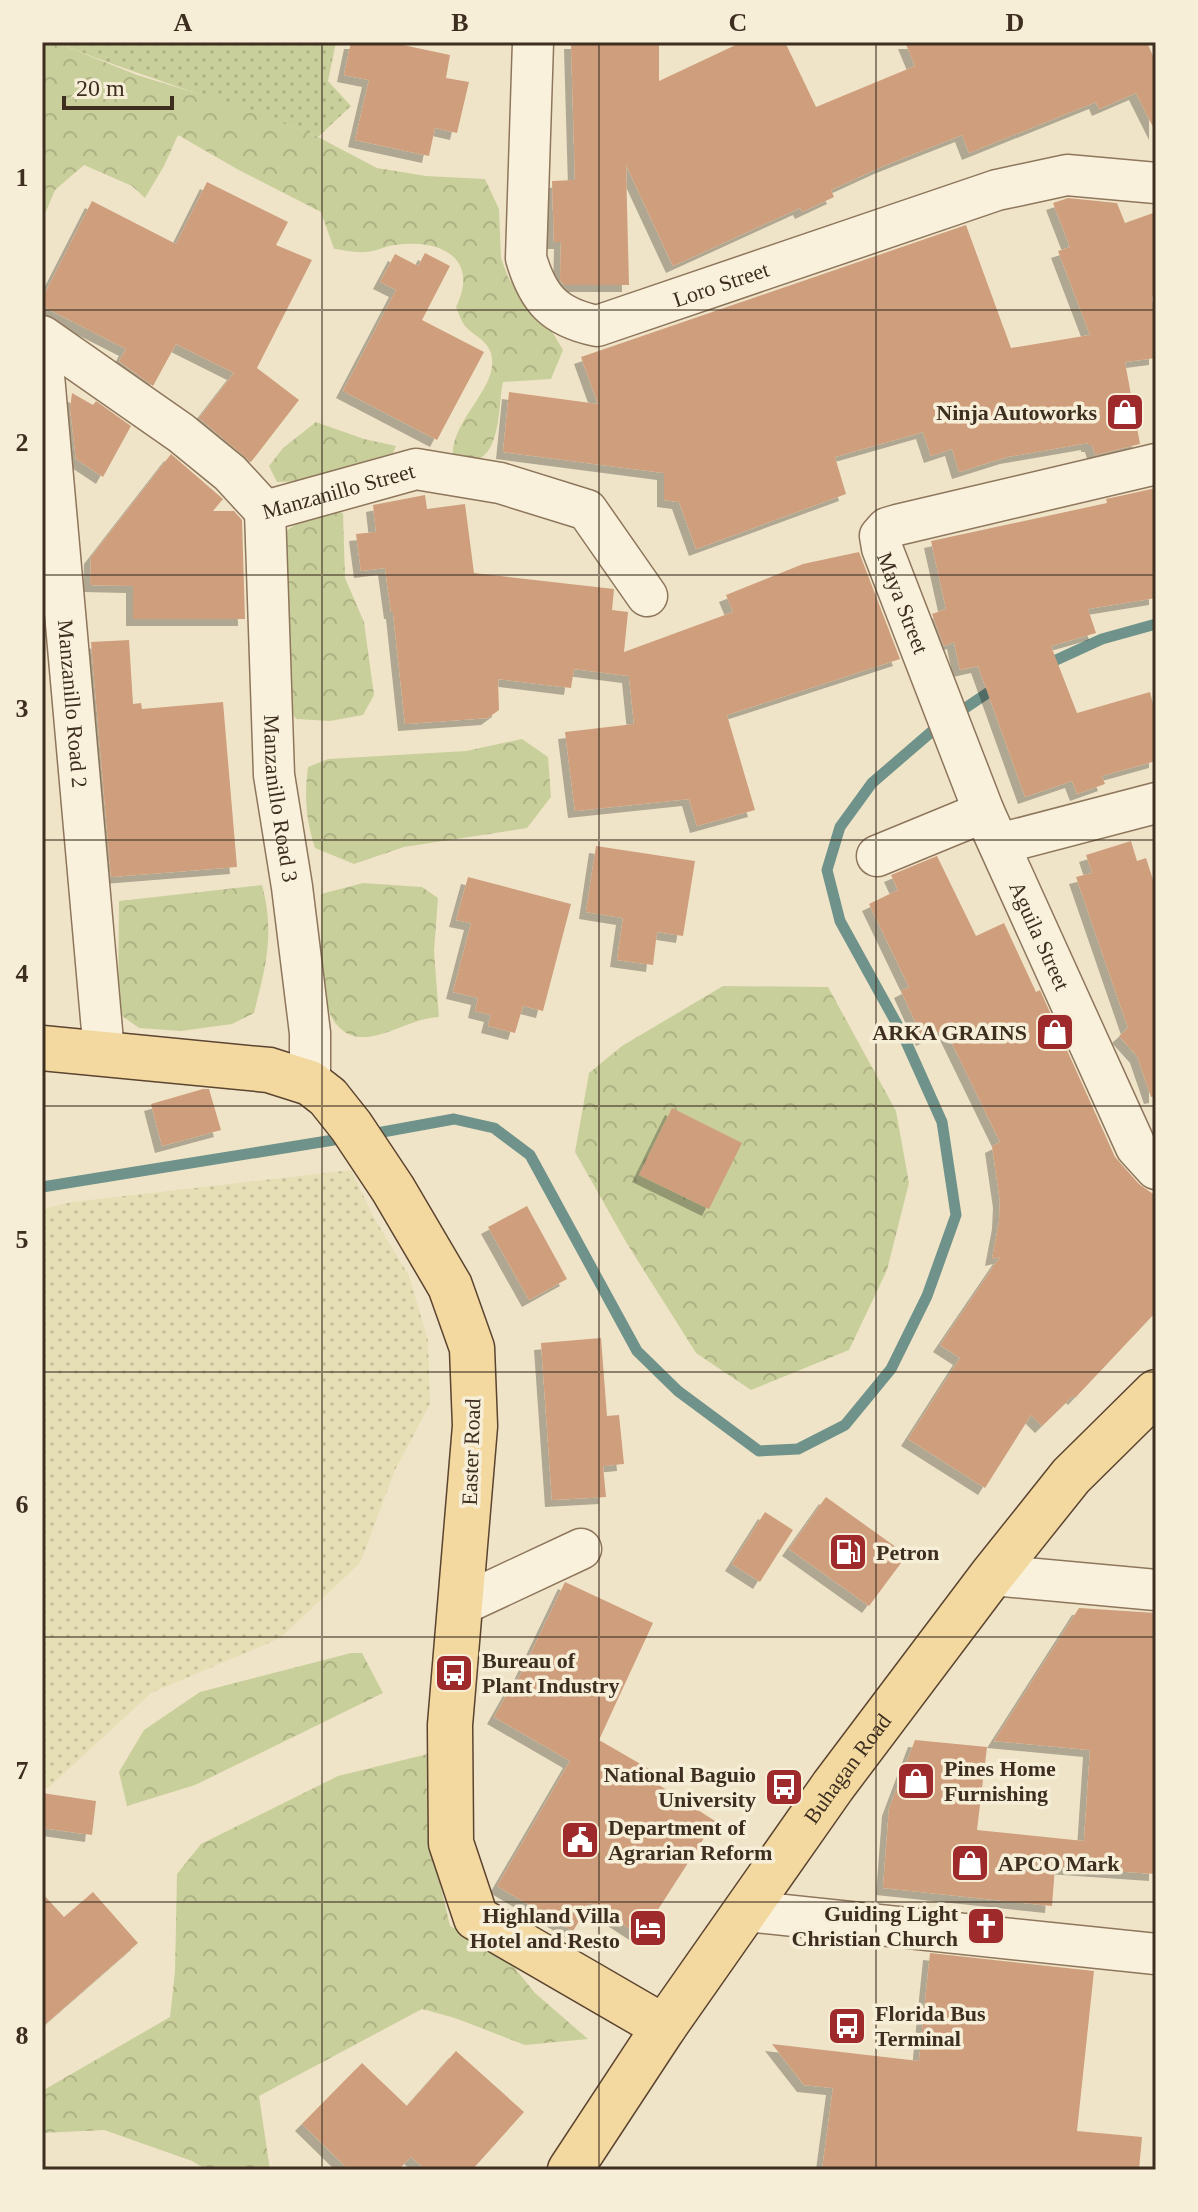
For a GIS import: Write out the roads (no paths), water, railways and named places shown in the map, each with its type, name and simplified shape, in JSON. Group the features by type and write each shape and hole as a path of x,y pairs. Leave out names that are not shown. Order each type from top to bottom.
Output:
{"main road":[{"name":"Easter Road","path":"42,1048 269,1070 310,1083 328,1097 351,1126 393,1189 450,1286 472,1348 475,1426 449,1752 451,1843 476,1918 664,2027"},
{"name":"Buhagan Road","path":"570,2170 664,2027 833,1786 1071,1476 1156,1392"}],"street":[{"name":"Loro Street","path":"533,42 526,258 534,287 554,309 574,321 597,326 997,190 1067,175 1156,183"},
{"name":"Manzanillo Street","path":"42,336 181,433 230,473 265,511 416,469 500,483 587,510 647,596"},
{"name":"Manzanillo Road 2","path":"42,353 104,1053"},
{"name":"Maya Street","path":"992,828 882,548 880,536 887,528 1155,461"},
{"name":"Manzanillo Road 3","path":"265,511 274,775 310,1033 310,1083"},
{"path":"877,856 992,828 1156,803"},
{"name":"Aguila Street","path":"992,828 1136,1147 1156,1169"},
{"path":"459,1606 581,1549"},
{"path":"992,1575 1156,1590"},
{"path":"746,1911 1156,1954"}],"waterway":[{"path":"1043,666 1102,639 1156,624"},
{"path":"366,1135 454,1119 494,1128 530,1155 637,1351 678,1391 759,1451 798,1449 845,1425 891,1369 927,1296 956,1215 942,1122 903,1035 840,921 827,870 840,827 872,783 937,727 998,686"},
{"path":"42,1187 346,1138"}],"place":[{"name":"Ninja Autoworks","path":"1125,412"},
{"name":"ARKA GRAINS","path":"1055,1032"},
{"name":"Petron","path":"848,1552"},
{"name":"Bureau of Plant Industry","path":"454,1673"},
{"name":"Pines Home Furnishing","path":"916,1781"},
{"name":"National Baguio University","path":"784,1787"},
{"name":"Department of Agrarian Reform","path":"580,1840"},
{"name":"APCO Mark","path":"970,1863"},
{"name":"Guiding Light Christian Church","path":"986,1926"},
{"name":"Highland Villa Hotel and Resto","path":"648,1928"},
{"name":"Florida Bus Terminal","path":"847,2026"}]}
